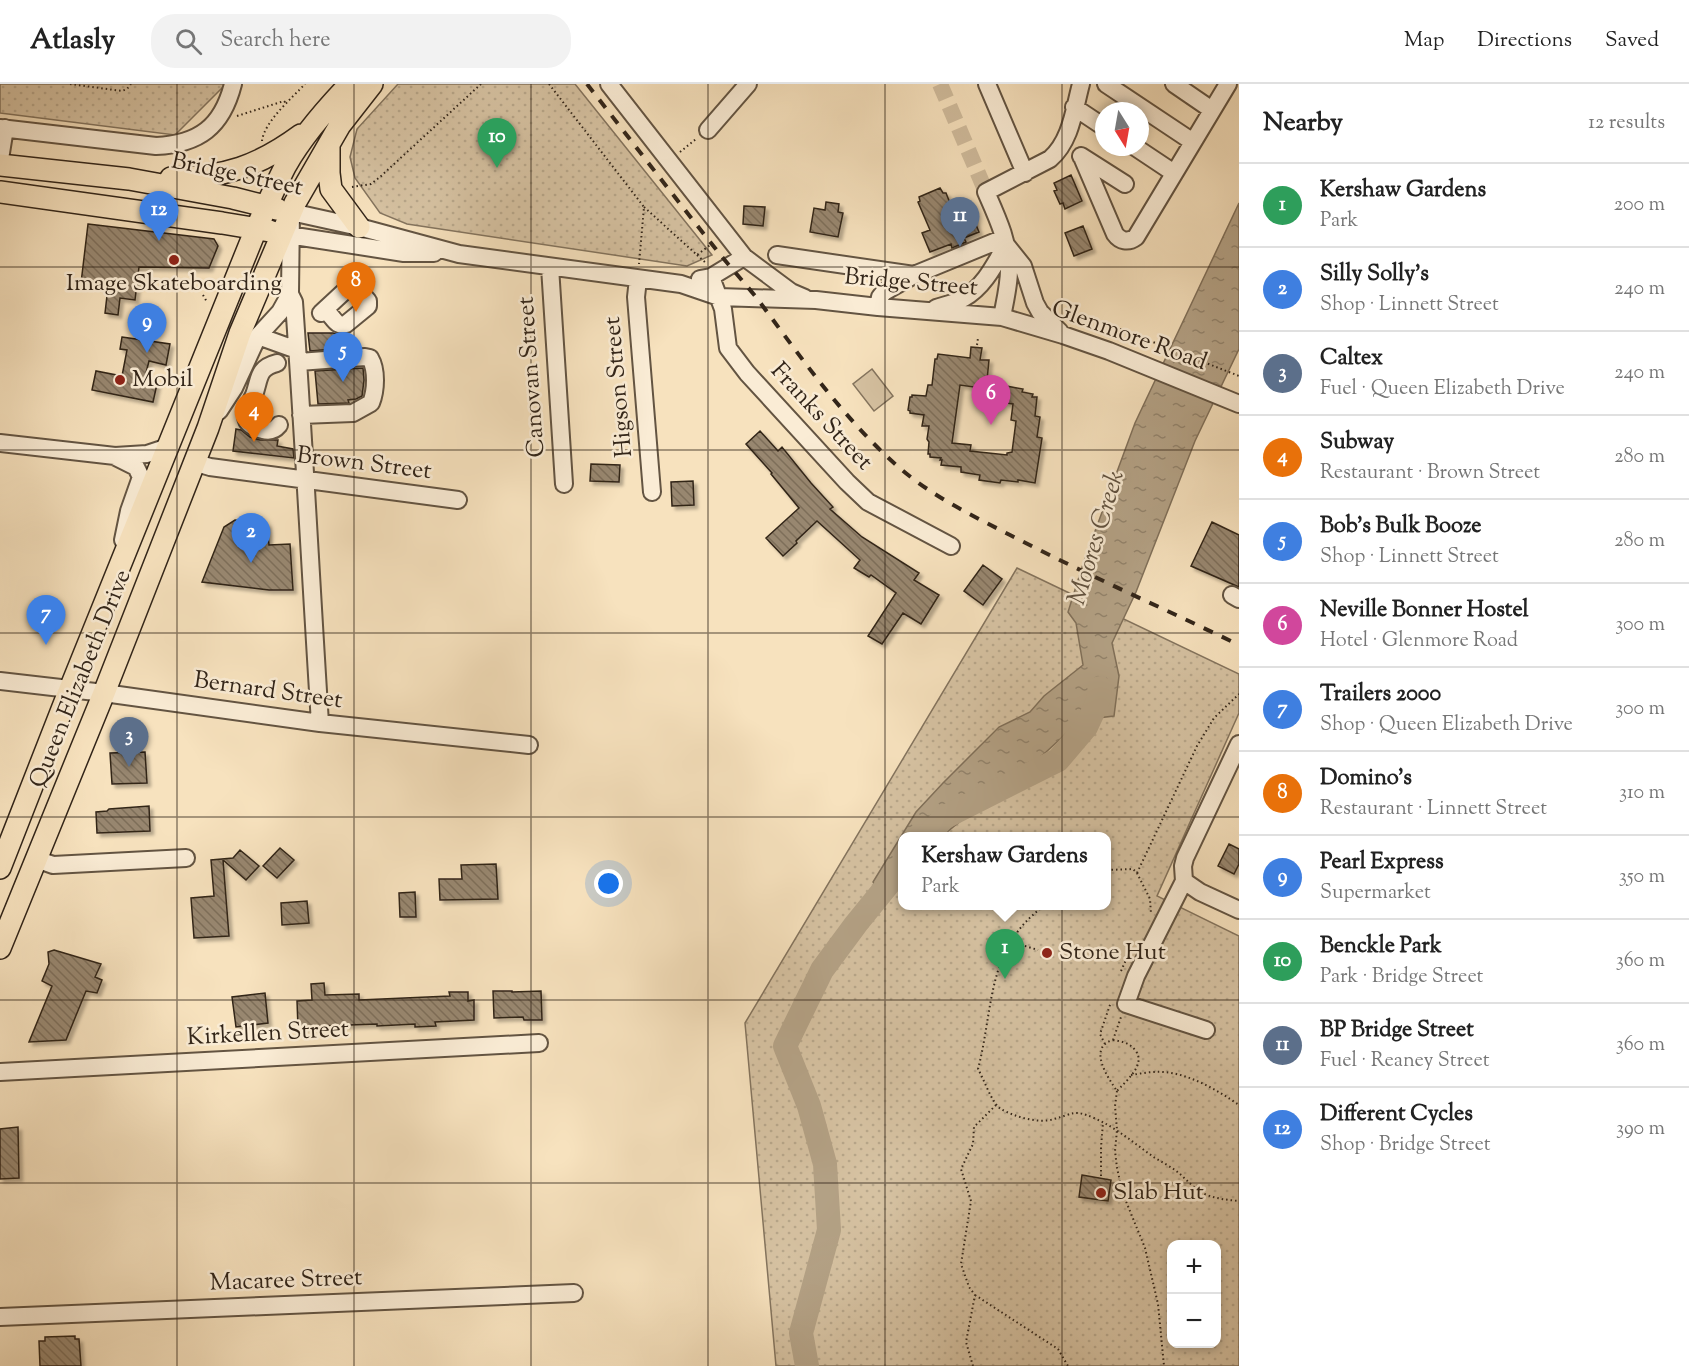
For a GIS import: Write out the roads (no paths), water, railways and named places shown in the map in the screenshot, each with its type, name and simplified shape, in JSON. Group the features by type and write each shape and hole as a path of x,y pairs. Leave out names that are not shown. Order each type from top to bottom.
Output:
{"main road":[{"path":"129,179 194,178 226,173 264,159 313,126 350,84"},
{"name":"Queen Elizabeth Drive","path":"0,948 104,693 208,428 240,333 287,234 291,212 339,125 372,84"},
{"name":"Queen Elizabeth Drive","path":"0,868 256,229 287,164 313,126"},
{"path":"328,144 328,173 331,189 358,227"},
{"name":"Bridge Street","path":"0,165 129,179 233,198 291,212"},
{"path":"47,170 124,194 127,201 115,208"},
{"name":"Bridge Street","path":"0,192 287,234"}],"street":[{"path":"0,159 2,128 147,145 178,144 199,136 214,123 228,104 233,84"},
{"path":"609,84 744,257"},
{"path":"708,130 748,84"},
{"path":"987,84 1025,173"},
{"path":"1002,317 1009,269 1005,242 986,192 1025,173 1057,153 1067,137 1081,84"},
{"path":"1106,84 1192,142"},
{"path":"1173,84 1212,110"},
{"path":"1082,157 1115,234 1118,238 1127,241 1136,237 1228,84"},
{"path":"1074,107 1095,121"},
{"path":"1061,146 1125,184"},
{"path":"1148,156 1174,173"},
{"name":"Bridge Street","path":"291,212 459,254 681,284 719,297 816,300 1002,317"},
{"name":"Bridge Street","path":"287,234 404,253 459,254"},
{"name":"Queen Elizabeth Drive","path":"208,428 234,388 258,336 280,312 290,294 287,234"},
{"path":"878,307 880,297 884,292 914,275 1005,242"},
{"path":"931,310 963,299 977,289 987,276 1005,242"},
{"path":"1005,242 1023,266 1040,312 1063,335"},
{"path":"777,255 914,275"},
{"name":"Bridge Street","path":"681,284 711,276 744,257 791,292 816,300"},
{"name":"Canovan Street","path":"549,267 564,484"},
{"name":"Franks Street","path":"711,276 723,309 726,339 735,358 847,482 868,502 951,546"},
{"name":"Higson Street","path":"638,279 636,297 652,492"},
{"path":"290,294 294,302 298,356 320,723"},
{"name":"Glenmore Road","path":"1002,317 1109,351 1239,404"},
{"path":"258,336 311,360 365,357 370,358 373,362 375,387 371,403 352,413 301,415"},
{"path":"277,363 268,365 261,372 246,416 251,427 265,431 275,430 279,425"},
{"path":"0,443 115,456 147,454 168,447"},
{"path":"115,456 136,467 141,477 129,511 115,577"},
{"name":"Brown Street","path":"193,462 210,467 458,500"},
{"name":"Bernard Street","path":"0,681 320,723 529,746"},
{"path":"1206,1030 1126,1004 1136,976 1184,881 1185,858 1239,744"},
{"path":"36,859 53,865 186,858"},
{"path":"1184,881 1200,892 1239,910"},
{"name":"Kirkellen Street","path":"0,1072 539,1043"},
{"name":"Macaree Street","path":"0,1317 574,1293"}],"water":[{"path":"1239,203 1239,349 1195,441 1136,592 1112,643 1119,676 1114,716 1081,720 1045,753 947,832 904,832 916,812 999,727 1030,712 1044,696 1083,665 1076,623 1068,612 1084,561 1135,423"},
{"path":"898,841 898,884 885,898 873,882"}],"waterway":[{"name":"Moores Creek","path":"931,832 943,818 1058,760 1086,727 1098,701 1100,688"},
{"name":"Moores Creek","path":"807,1366 801,1333 829,1230 825,1164 809,1106 785,1046 822,970 898,872"}],"tunnel":[{"path":"940,84 986,192"}],"railway":[{"path":"587,84 843,411 902,470 940,497 982,521 1239,645"}],"place":[{"name":"Benckle Park","path":"497,168"},
{"name":"Different Cycles","path":"159,241"},
{"name":"BP Bridge Street","path":"960,247"},
{"name":"Image Skateboarding","path":"174,260"},
{"name":"Domino's","path":"356,312"},
{"name":"Pearl Express","path":"147,353"},
{"name":"Mobil","path":"120,380"},
{"name":"Bob's Bulk Booze","path":"343,382"},
{"name":"Neville Bonner Hostel","path":"991,425"},
{"name":"Subway","path":"254,442"},
{"name":"Silly Solly's","path":"251,563"},
{"name":"Trailers 2000","path":"46,645"},
{"name":"Caltex","path":"129,767"},
{"name":"Stone Hut","path":"1047,953"},
{"name":"Kershaw Gardens","path":"1005,979"},
{"name":"Slab Hut","path":"1101,1193"}]}
